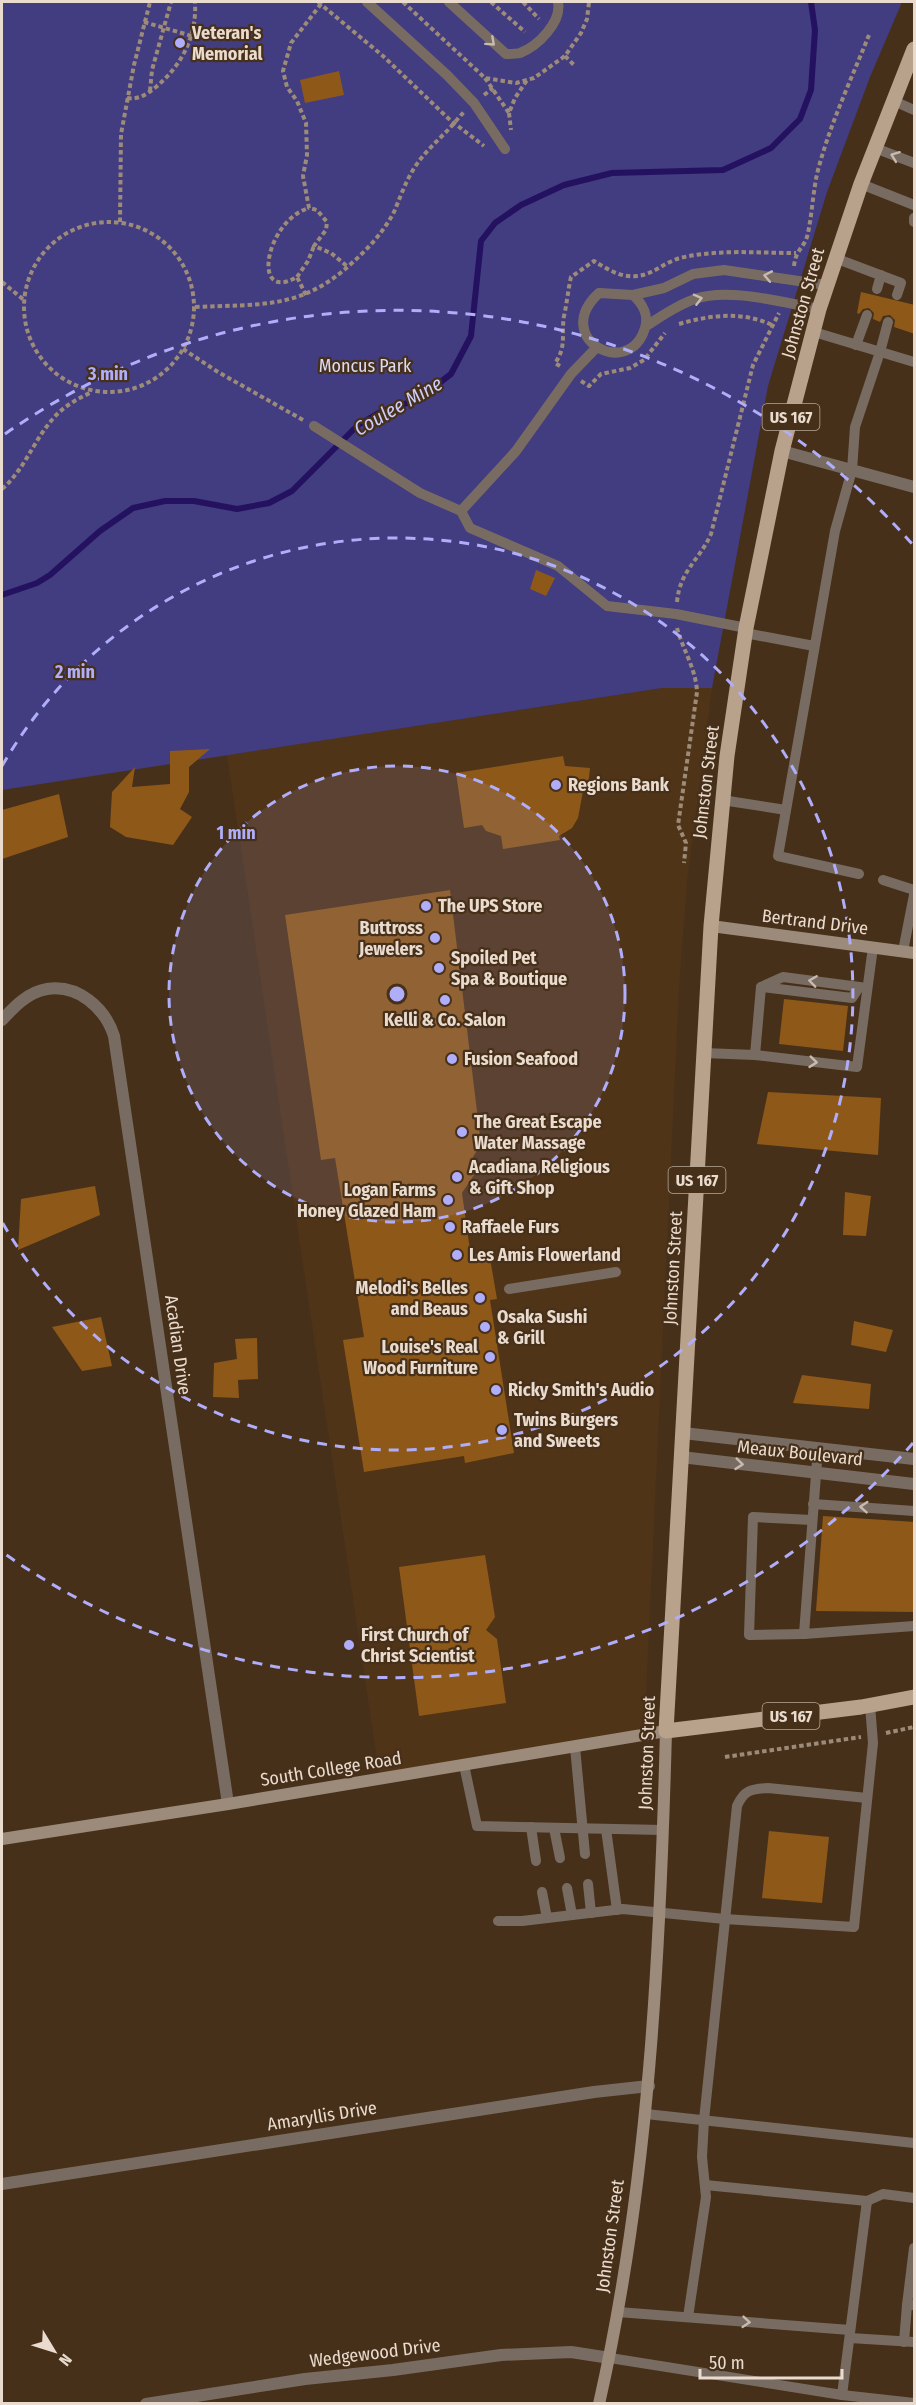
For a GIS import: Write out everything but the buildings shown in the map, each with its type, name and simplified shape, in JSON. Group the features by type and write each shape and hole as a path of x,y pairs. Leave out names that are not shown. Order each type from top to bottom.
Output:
{"main road":[{"name":"Johnston Street","path":"599,2403 618,2312 648,2086 660,1913 666,1731 711,926 722,800 746,631 782,451 826,285 861,184 915,50"},
{"name":"Bertrand Drive","path":"711,926 909,952"},
{"name":"US 167","path":"666,1731 870,1705 915,1697"},
{"name":"South College Road","path":"2,1839 666,1731"}],"street":[{"path":"782,451 915,487"},
{"name":"Acadian Drive","path":"2,1020 28,996 47,989 81,995 98,1006 110,1022 114,1036 228,1804"},
{"name":"Meaux Boulevard","path":"683,1433 915,1459"},
{"name":"Meaux Boulevard","path":"681,1457 915,1484"},
{"name":"Amaryllis Drive","path":"2,2184 594,2092 648,2086"},
{"name":"Wedgewood Drive","path":"146,2403 305,2379 501,2355 571,2352 610,2358"}],"lane":[{"path":"367,2 447,75 474,103 505,149"},
{"path":"449,2 506,54 519,53 535,44 553,24 559,8 558,2"},
{"path":"894,101 915,110"},
{"path":"875,148 915,163"},
{"path":"861,184 915,205"},
{"path":"835,258 901,283 897,295"},
{"path":"633,295 644,308 646,326 640,341 627,351 611,353 596,348 585,336 582,320 587,304 599,293 633,295 664,288 693,274 724,270 826,285"},
{"path":"877,289 881,275"},
{"path":"646,326 675,307 697,298 734,294 819,309"},
{"path":"856,345 867,315"},
{"path":"859,874 778,856 835,531 852,470 855,427 888,322"},
{"path":"814,332 915,362"},
{"path":"461,511 516,452 572,374 596,348"},
{"path":"314,426 420,493 461,511 470,528 558,566 607,606 676,614 814,646"},
{"path":"722,800 786,810"},
{"path":"883,880 915,890"},
{"path":"909,952 915,896"},
{"path":"704,1053 755,1055 857,1067 863,988 873,947"},
{"path":"755,1055 761,987 783,977 863,988"},
{"path":"509,1289 616,1272"},
{"path":"804,1634 814,1472 818,1448"},
{"path":"813,1504 915,1511"},
{"path":"812,1520 753,1517 749,1635 804,1634 915,1626"},
{"path":"498,1921 617,1910 854,1927 872,1735 870,1705"},
{"path":"575,1747 585,1854"},
{"path":"464,1765 477,1826 663,1830"},
{"path":"688,2317 706,2197 702,2157 737,1806 742,1794 752,1789 768,1788 867,1798"},
{"path":"531,1827 536,1861"},
{"path":"554,1828 560,1858"},
{"path":"606,1829 617,1910"},
{"path":"588,1884 591,1913"},
{"path":"567,1888 572,1915"},
{"path":"542,1892 547,1918"},
{"path":"645,2114 915,2143"},
{"path":"705,2185 867,2201 883,2193 915,2198"},
{"path":"842,2395 867,2201"},
{"path":"618,2312 688,2317 909,2342 915,2248"},
{"path":"610,2358 881,2402 915,2403"}],"path":[{"path":"120,222 121,134 127,98 150,2"},
{"path":"151,91 149,85 152,70 171,2"},
{"path":"127,98 141,97 151,91 169,76 183,57 192,36 195,2"},
{"path":"491,2 524,33 528,30"},
{"path":"523,2 539,18 534,26"},
{"path":"309,208 303,176 307,155 306,123 297,101 287,87 283,71 291,43 319,3 384,56 436,108 486,148"},
{"path":"144,22 192,36"},
{"path":"796,253 804,245 808,235 818,173 826,145 869,35"},
{"path":"565,56 574,65"},
{"path":"485,78 509,113"},
{"path":"511,133 509,113 515,98 527,80"},
{"path":"195,307 289,300 306,295 332,280 348,267 381,232 393,213 412,171 433,144 454,123"},
{"path":"309,208 317,210 327,222 326,230 314,246 297,278 288,282 279,282 272,278 267,262 269,253 292,216 309,208"},
{"path":"2,489 21,470 51,421 63,408 93,392 131,390 152,381 170,367 183,349 191,329 195,307 191,284 181,261 165,242 144,229 120,222 92,223 75,229 66,233 45,250 30,273 24,300 25,324 32,346 46,365 64,380 93,392"},
{"path":"314,246 330,253 348,267"},
{"path":"297,278 306,295"},
{"path":"2,282 24,300"},
{"path":"684,862 686,843 678,825 697,692 696,675 684,652 678,628 676,614 679,590 683,576 711,534 753,365 772,325 777,320"},
{"path":"183,349 218,372 314,426"},
{"path":"725,1757 915,1727"}],"shaded area":[{"path":"662,688 712,688 687,881 679,988 644,1735 380,1779 227,755"}],"green space":[{"name":"Moncus Park","path":"2,2 902,2 870,77 827,192 768,386 712,688 662,688 2,790"}],"waterway":[{"name":"Coulee Mine","path":"2,595 37,583 50,575 100,531 133,508 165,501 194,501 237,509 269,503 292,491 358,425 382,411 417,400 451,374 471,336 481,241 495,223 521,205 564,185 612,173 723,170 771,148 800,119 811,90 815,30 811,2"}],"place":[{"name":"Veteran's Memorial","path":"180,43"},
{"name":"Regions Bank","path":"556,785"},
{"name":"The UPS Store","path":"426,906"},
{"name":"Buttross Jewelers","path":"435,938"},
{"name":"Spoiled Pet Spa & Boutique","path":"439,968"},
{"name":"Kelli & Co. Salon","path":"445,1000"},
{"name":"Fusion Seafood","path":"452,1059"},
{"name":"The Great Escape Water Massage","path":"462,1132"},
{"name":"Acadiana Religious & Gift Shop","path":"457,1177"},
{"name":"Logan Farms Honey Glazed Ham","path":"448,1200"},
{"name":"Raffaele Furs","path":"450,1227"},
{"name":"Les Amis Flowerland","path":"457,1255"},
{"name":"Melodi's Belles and Beaus","path":"480,1298"},
{"name":"Osaka Sushi & Grill","path":"485,1327"},
{"name":"Louise's Real Wood Furniture","path":"490,1357"},
{"name":"Ricky Smith's Audio","path":"496,1390"},
{"name":"Twins Burgers and Sweets","path":"502,1430"},
{"name":"First Church of Christ Scientist","path":"349,1645"}]}
